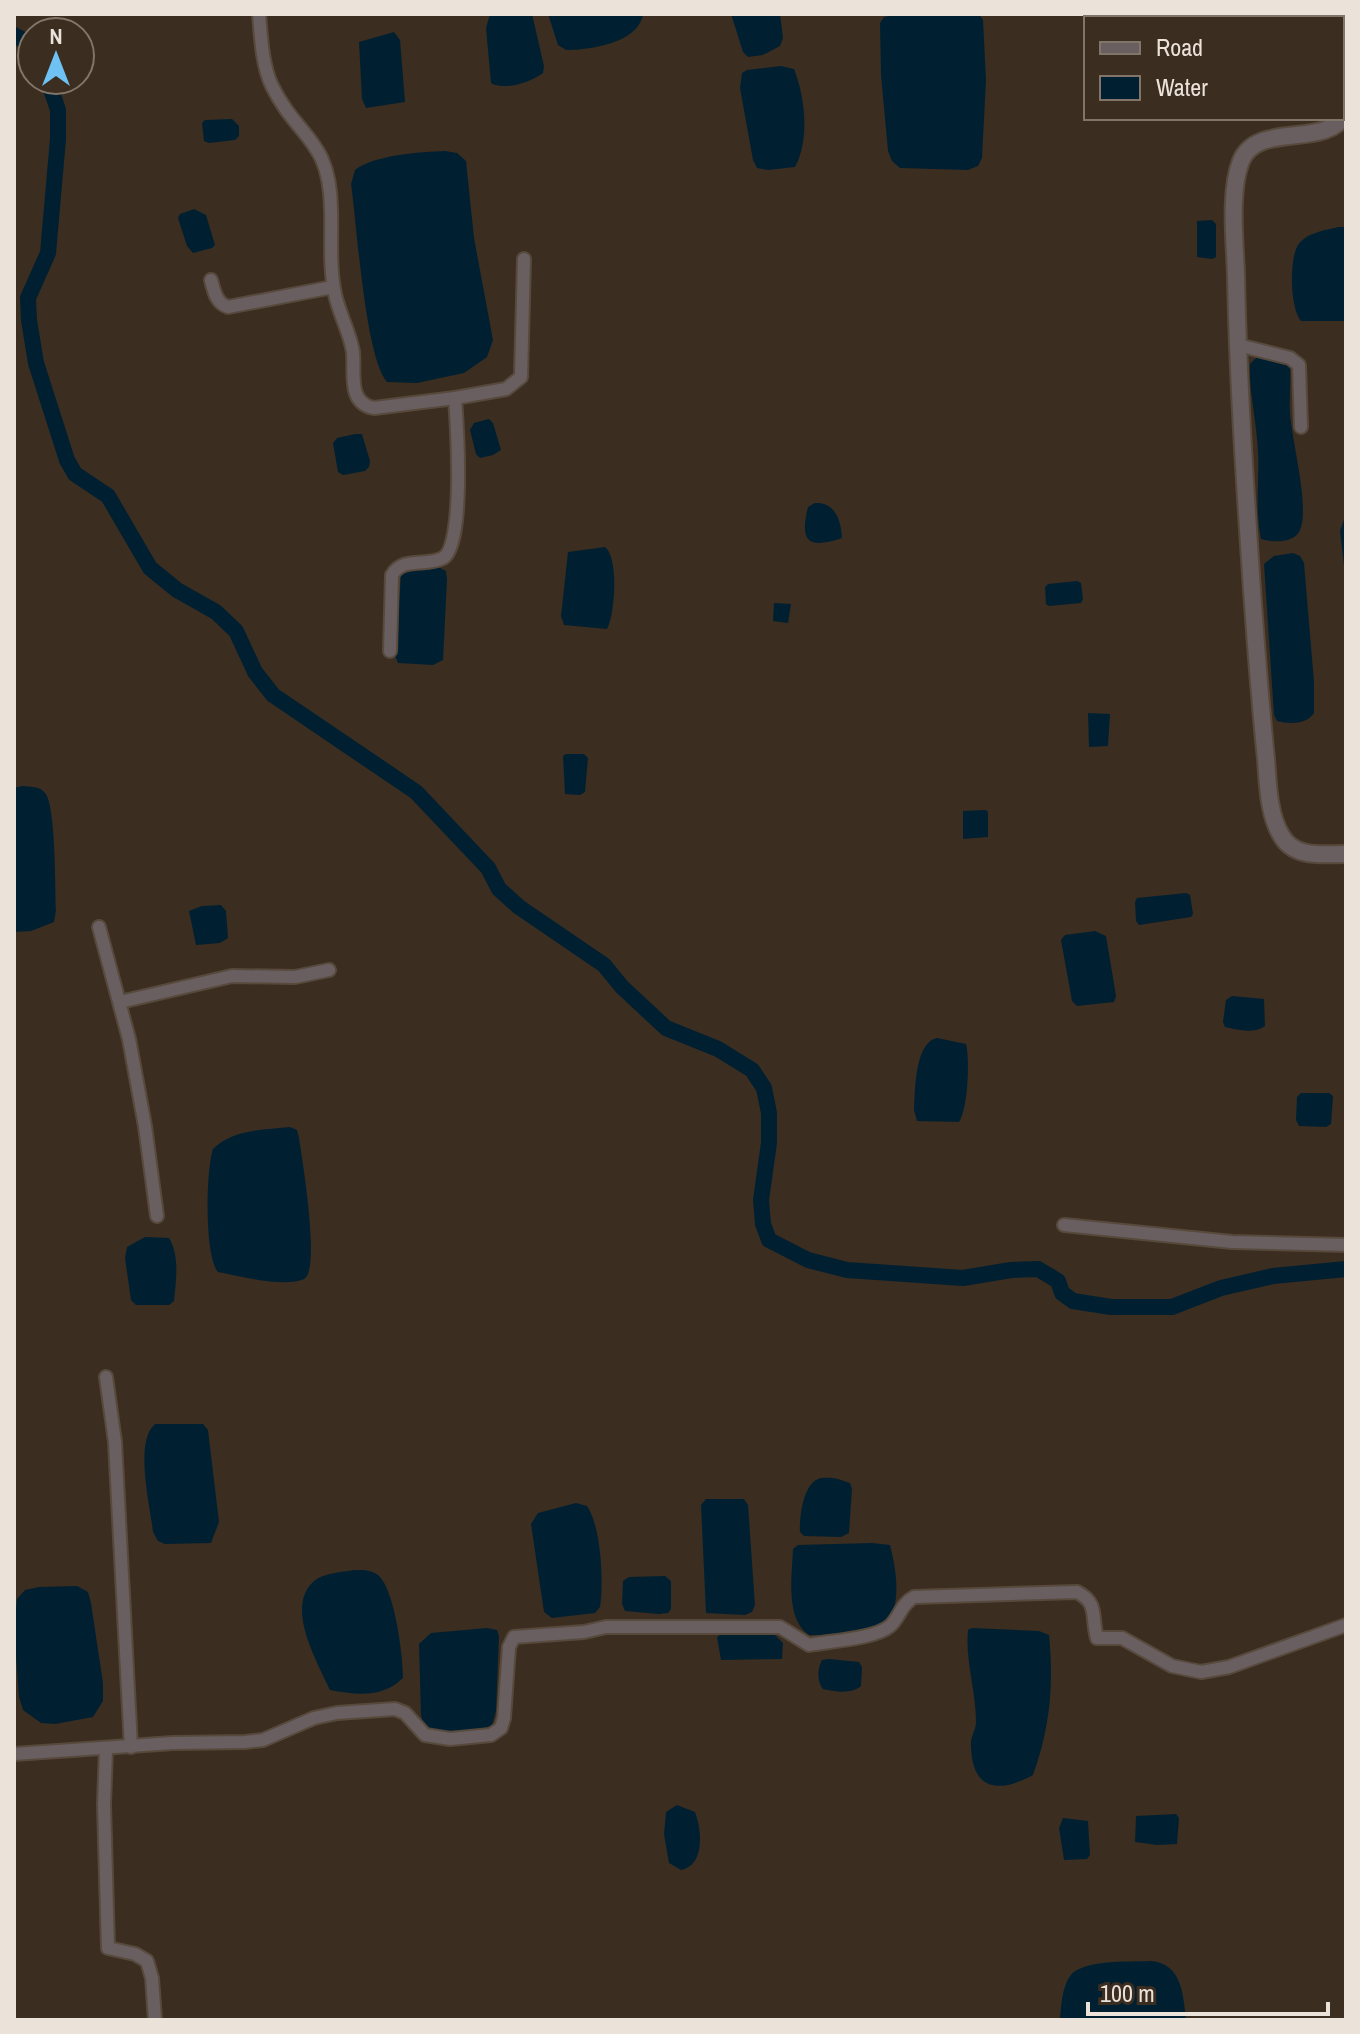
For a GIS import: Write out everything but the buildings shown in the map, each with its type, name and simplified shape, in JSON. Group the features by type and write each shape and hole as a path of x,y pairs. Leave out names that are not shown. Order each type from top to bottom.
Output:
{"street":[{"path":"259,14 270,83 312,140 328,172 333,287 352,351 354,388 364,406 374,408 506,389 521,377 524,259"},
{"path":"1341,120 1338,125 1325,130 1268,140 1255,146 1242,158 1236,204 1238,345 1260,705 1272,809 1281,837 1291,848 1313,854 1346,854"},
{"path":"211,280 215,296 228,307 333,287"},
{"path":"1238,345 1290,358 1299,365 1301,427"},
{"path":"390,651 392,575 403,564 442,558 449,553 456,528 458,466 455,398"},
{"path":"99,927 120,1002 139,1089 157,1216"},
{"path":"120,1002 232,976 295,977 329,970"},
{"path":"1064,1225 1232,1242 1346,1245"},
{"path":"106,1377 117,1472 131,1747"},
{"path":"14,1754 263,1740 314,1718 337,1713 395,1709 405,1713 425,1735 434,1738 491,1735 501,1728 504,1718 509,1647 514,1637 584,1632 606,1627 780,1627 809,1645 879,1633 892,1625 906,1601 914,1597 1077,1592 1088,1598 1093,1607 1097,1638 1122,1638 1172,1666 1201,1672 1229,1667 1346,1625"},
{"path":"106,1749 104,1804 108,1948 135,1954 147,1961 152,1978 155,2020"}],"water":[{"path":"490,14 532,14 543,73 518,84 503,86 491,83 486,28"},
{"path":"548,14 643,14 633,32 623,38 599,46 566,50 558,45"},
{"path":"731,14 780,14 783,38 780,46 763,55 748,57 743,52"},
{"path":"900,14 979,14 983,20 986,80 982,158 978,166 968,170 900,168 892,161 888,151 881,75 880,23 884,17"},
{"path":"394,32 400,40 405,102 366,108 362,99 359,42"},
{"path":"781,66 794,69 798,80 803,105 803,144 795,167 768,170 757,168 753,160 740,88 742,73 747,70"},
{"path":"232,119 239,126 239,136 235,140 204,141 202,123 205,120"},
{"path":"445,151 457,153 466,161 474,238 493,340 487,357 464,373 417,383 387,382 379,368 368,319 351,184 355,170 374,161 398,155"},
{"path":"194,209 206,215 215,245 193,253 187,246 178,218 180,214"},
{"path":"1212,220 1216,224 1216,257 1197,257 1197,221"},
{"path":"1346,227 1346,321 1301,321 1293,295 1295,252 1306,238"},
{"path":"1257,357 1287,364 1290,369 1290,413 1302,491 1303,520 1297,534 1283,541 1261,539 1259,527 1258,451 1250,374 1250,364"},
{"path":"489,419 501,450 480,458 476,454 470,430 474,423"},
{"path":"362,434 369,467 365,471 343,475 338,472 333,443 337,438"},
{"path":"822,503 836,513 842,538 820,543 808,539 805,527 808,507"},
{"path":"1346,514 1346,583 1340,531"},
{"path":"605,547 614,574 612,611 607,629 564,625 561,616 568,552"},
{"path":"1293,553 1300,556 1304,563 1314,713 1307,720 1292,723 1277,721 1274,715 1264,564 1274,556"},
{"path":"438,567 446,571 447,580 443,660 433,665 398,663 395,656 401,575 416,568"},
{"path":"1081,583 1081,603 1046,604 1045,587 1048,584"},
{"path":"774,603 791,604 788,623 773,621"},
{"path":"1088,713 1110,714 1108,746 1089,747"},
{"path":"584,754 588,758 585,792 580,795 565,794 563,756"},
{"path":"14,788 40,789 49,801 56,910 54,922 31,931 14,932"},
{"path":"986,810 988,837 963,839 963,811"},
{"path":"1190,895 1191,917 1139,925 1136,921 1137,898"},
{"path":"221,905 226,911 228,938 220,943 196,945 189,911 202,906"},
{"path":"1095,931 1106,936 1116,996 1114,1002 1077,1006 1072,1001 1061,940 1065,935"},
{"path":"1232,996 1264,999 1265,1026 1251,1031 1225,1027 1226,1000"},
{"path":"937,1038 966,1044 967,1084 959,1122 917,1121 914,1110 920,1057 930,1041"},
{"path":"1301,1093 1329,1093 1333,1096 1331,1124 1326,1127 1299,1126 1296,1120 1297,1097"},
{"path":"290,1127 297,1130 306,1189 311,1236 309,1271 304,1279 285,1282 218,1272 213,1263 208,1231 209,1175 213,1149 239,1134"},
{"path":"145,1237 169,1238 172,1245 176,1277 174,1301 169,1305 136,1305 131,1300 125,1258 127,1247"},
{"path":"155,1424 203,1424 208,1430 219,1522 211,1543 165,1544 158,1541 153,1532 144,1459 145,1445"},
{"path":"818,1479 838,1479 850,1483 852,1489 849,1533 841,1537 804,1536 800,1532 800,1519 809,1488"},
{"path":"706,1499 744,1499 748,1505 755,1605 752,1612 745,1615 706,1613 701,1505"},
{"path":"576,1503 587,1506 596,1527 602,1584 600,1607 595,1613 552,1618 544,1612 531,1524 538,1513"},
{"path":"798,1545 890,1545 896,1581 892,1616 863,1630 809,1635 801,1628 793,1608 793,1549"},
{"path":"365,1570 380,1577 390,1596 397,1625 403,1678 378,1692 330,1690 306,1636 302,1606 305,1593 313,1582 327,1575"},
{"path":"665,1576 671,1581 671,1609 668,1613 625,1611 622,1604 623,1581 629,1577"},
{"path":"77,1586 88,1592 91,1603 103,1701 93,1717 55,1724 41,1723 23,1710 19,1697 14,1629 17,1599 25,1590"},
{"path":"487,1628 497,1630 499,1636 496,1711 492,1725 483,1729 432,1732 424,1725 421,1716 419,1644 431,1633"},
{"path":"968,1630 1039,1631 1049,1635 1049,1706 1039,1758 1033,1775 1009,1785 998,1786 982,1780 973,1761 971,1743 976,1710 967,1641"},
{"path":"721,1634 774,1634 783,1643 782,1659 721,1660 717,1637"},
{"path":"822,1660 859,1662 862,1667 861,1686 848,1691 823,1689 819,1667"},
{"path":"677,1805 695,1812 700,1837 694,1862 681,1870 669,1863 664,1834 666,1812"},
{"path":"1176,1814 1179,1818 1177,1844 1135,1842 1136,1816"},
{"path":"1063,1818 1088,1821 1090,1855 1087,1859 1064,1860 1059,1828"},
{"path":"1108,1962 1161,1963 1175,1974 1182,1991 1186,2020 1060,2020 1065,1986 1076,1971"}],"waterway":[{"path":"53,96 58,110 58,139 48,253 28,298 29,320 36,363 67,460 75,474 108,496 150,568 177,590 216,612 236,631 255,672 273,695 416,792 488,868 499,889 519,907 604,965 622,987 666,1028 718,1049 752,1070 764,1088 769,1113 769,1143 761,1200 763,1224 769,1240 808,1260 847,1270 963,1278 1038,1269 1058,1281 1062,1293 1073,1301 1111,1307 1172,1307 1221,1288 1273,1276 1346,1269"}]}
